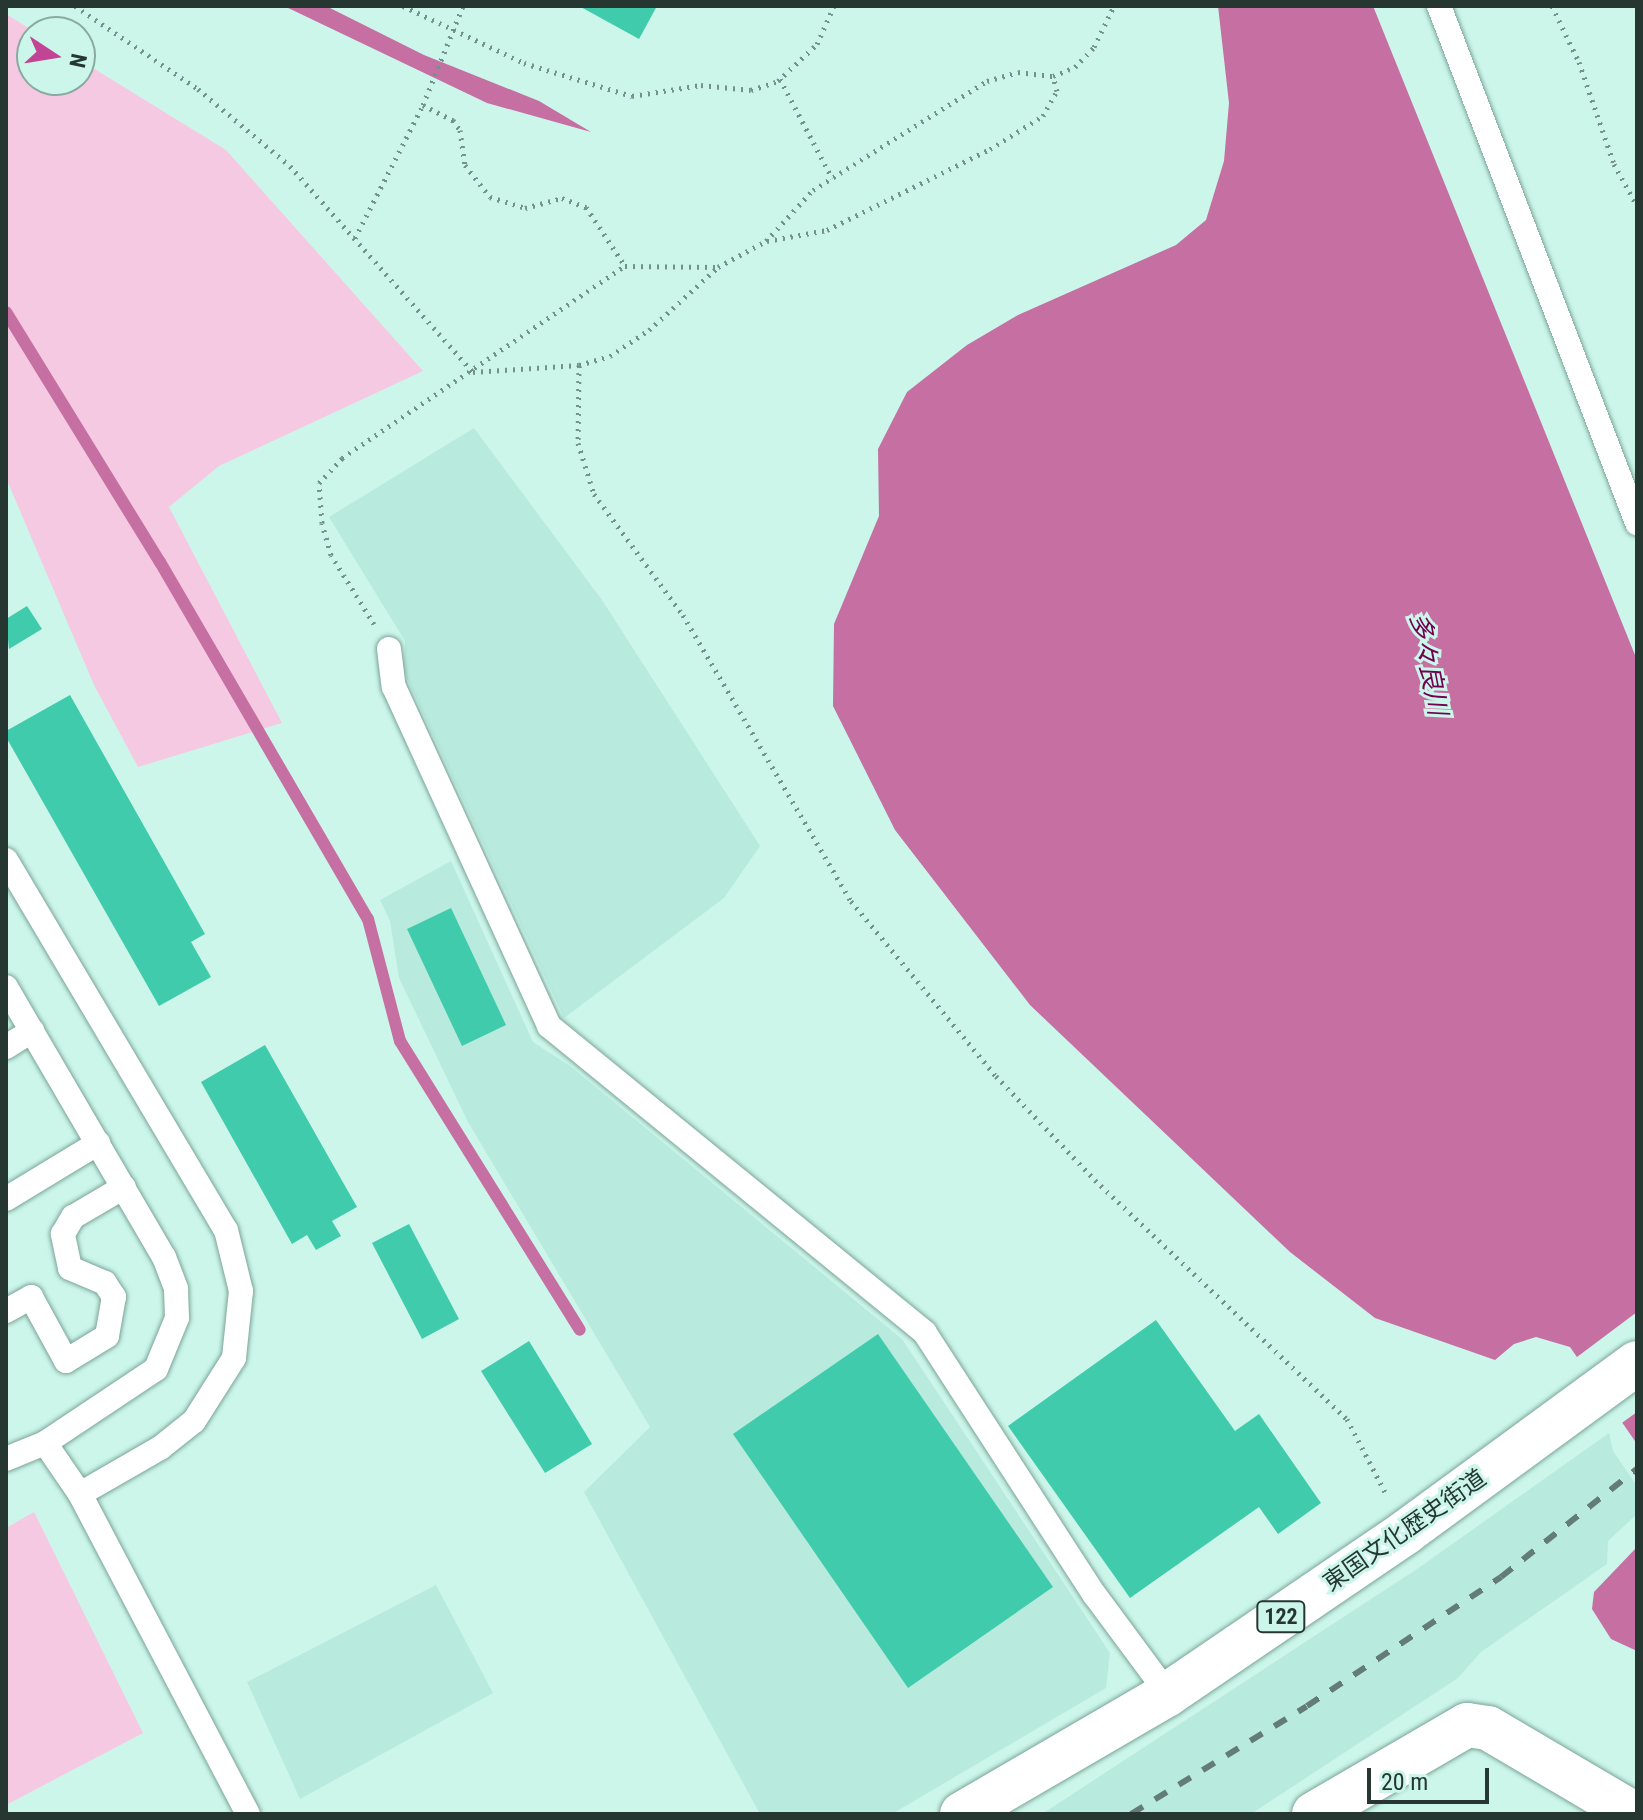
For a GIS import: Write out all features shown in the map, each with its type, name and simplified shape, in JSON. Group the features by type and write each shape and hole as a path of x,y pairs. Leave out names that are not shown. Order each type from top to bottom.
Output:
{"main road":[{"name":"東国文化歴史街道","path":"962,1814 1168,1694 1406,1532 1637,1363"},
{"path":"1314,1814 1467,1725 1488,1728 1634,1814"}],"lane":[{"path":"1439,6 1637,523"},
{"path":"389,649 394,687 549,1026 925,1333 1094,1594 1168,1694"},
{"path":"6,860 226,1230 241,1291 234,1358 194,1421 160,1448 80,1494"},
{"path":"6,987 164,1257 176,1289 177,1318 170,1345 156,1369 45,1443 8,1454"},
{"path":"6,1047 32,1031"},
{"path":"6,1199 98,1143"},
{"path":"6,1311 31,1297 66,1361 107,1336 114,1297 105,1283 70,1268 63,1234 73,1217 124,1187"},
{"path":"45,1443 80,1494 248,1814"}],"path":[{"path":"75,6 198,89 290,166 473,372"},
{"path":"403,6 453,33 580,84 623,95 701,85 751,90 780,79 817,44 834,6"},
{"path":"355,238 423,105 463,6"},
{"path":"766,241 813,190 987,81 1018,72 1053,76 1075,67 1094,47 1114,6"},
{"path":"1552,6 1579,62 1614,164 1637,206"},
{"path":"473,372 579,365 610,356 649,330 718,267 766,241 827,230 990,149 1043,116 1057,91 1053,76"},
{"path":"780,79 832,178"},
{"path":"423,105 460,130 465,165 490,197 525,208 562,198 586,207 625,266"},
{"path":"389,649 331,555 322,523 319,483 342,458 625,266 718,267"},
{"path":"579,365 578,443 594,494 683,615 851,901 923,993 1051,1134 1347,1419 1406,1532"}],"shaded area":[{"path":"6,14 16,20 16,96 96,96 96,70 226,150 423,371 219,466 169,507 282,723 138,767 94,685 6,478"},
{"path":"474,428 602,600 760,846 724,898 564,1018 404,672 405,641 329,517"},
{"path":"451,861 533,1042 570,1066 902,1339 1110,1653 1106,1688 892,1814 760,1814 584,1492 650,1427 468,1122 399,978 390,921 380,900"},
{"path":"1609,1433 1613,1451 1637,1486 1637,1514 1608,1541 1607,1564 1481,1652 1458,1678 1251,1814 1042,1814 1417,1569"},
{"path":"34,1512 143,1733 6,1805 6,1528"},
{"path":"436,1585 493,1693 300,1799 247,1682"}],"water":[{"path":"284,6 326,6 424,55 539,101 591,132 487,103"},
{"name":"多々良川","path":"1218,6 1373,6 1637,660 1637,1444 1570,1347 1536,1337 1514,1344 1495,1360 1375,1318 1290,1252 1030,1005 895,830 833,706 834,624 879,516 878,449 907,392 967,345 1018,315 1176,245 1206,220 1224,161 1229,103"},
{"path":"1637,1547 1637,1651 1611,1639 1592,1609 1594,1592"}],"pier":[{"path":"1637,1312 1637,1412 1619,1425 1573,1360"}],"building":[{"path":"579,6 657,6 639,39"},
{"path":"27,606 42,629 9,649 6,619"},
{"path":"70,695 205,934 191,942 211,977 159,1006 6,737 6,731"},
{"path":"451,908 506,1025 462,1046 407,929"},
{"path":"265,1045 357,1207 332,1221 341,1236 316,1250 307,1235 292,1244 201,1082"},
{"path":"409,1224 459,1319 422,1339 372,1243"},
{"path":"1156,1320 1235,1431 1259,1414 1321,1503 1278,1534 1259,1507 1130,1598 1008,1426"},
{"path":"878,1334 1053,1587 908,1688 733,1434"},
{"path":"529,1341 592,1444 545,1473 481,1371"}],"waterway":[{"path":"6,312 160,562 368,919 400,1041 580,1330"}],"railway":[{"path":"1131,1814 1307,1706 1501,1577 1637,1469"}]}
